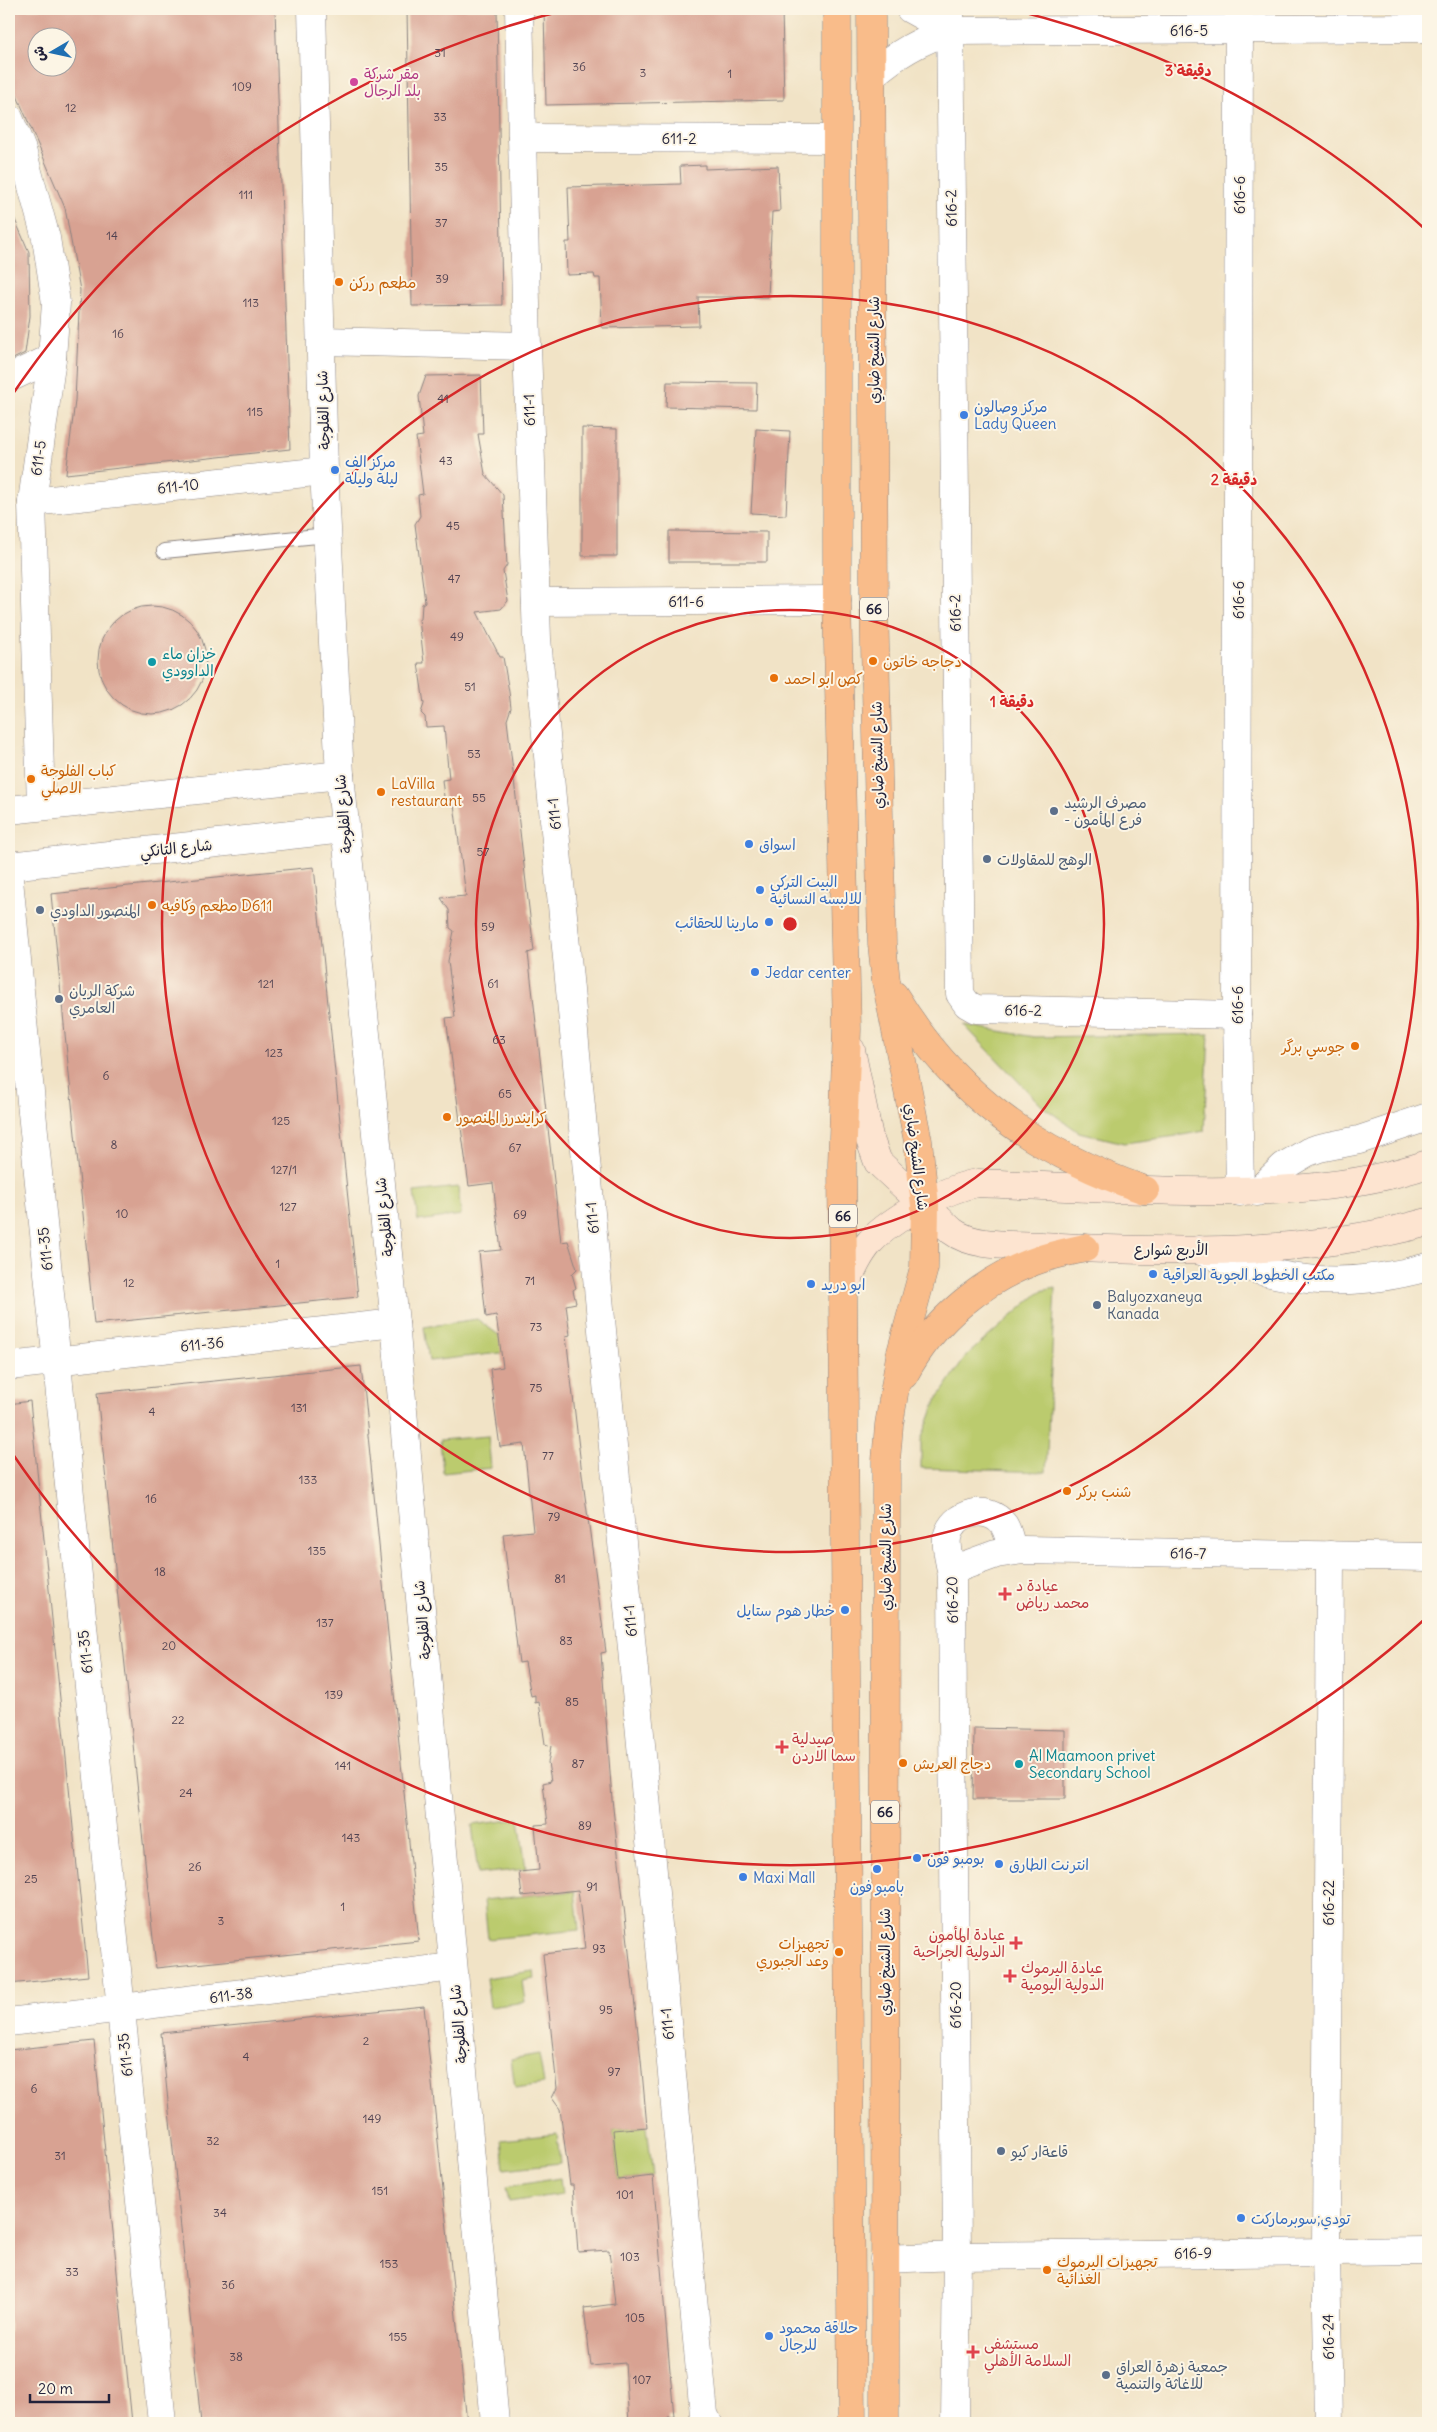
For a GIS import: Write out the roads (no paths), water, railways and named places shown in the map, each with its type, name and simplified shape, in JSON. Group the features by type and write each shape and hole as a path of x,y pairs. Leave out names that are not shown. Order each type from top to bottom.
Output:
{"main road":[{"name":"66","path":"837,9 837,600 847,1029 842,1164 852,2423"},
{"name":"شارع الشيخ ضاري","path":"871,9 874,612 880,906 886,981 918,1141 925,1204 924,1268 900,1356 893,1394 886,1462 885,2423"},
{"path":"886,981 908,1018 934,1052 962,1083 994,1112 1029,1137 1066,1158 1105,1176 1145,1190"},
{"name":"الأربع شوارع","path":"847,1029 869,1137 878,1162 952,1231 962,1238 982,1242 1085,1248 1199,1250 1268,1247 1352,1238 1394,1231 1428,1222"},
{"path":"844,1289 855,1264 869,1243 895,1221 952,1190 978,1183 1248,1192 1356,1182 1392,1176 1428,1164"},
{"path":"893,1394 913,1357 939,1324 970,1296 1021,1267 1044,1258 1085,1248"}],"street":[{"name":"شارع الفلوجة","path":"312,9 324,470 344,829 394,1322 495,2423"},
{"name":"611-1","path":"519,9 526,346 538,649 704,2414 708,2423"},
{"path":"910,9 950,20"},
{"name":"616-5","path":"950,20 1239,19 1428,28"},
{"name":"616-6","path":"1239,19 1237,1015 1248,1192"},
{"path":"871,76 900,53 932,36 950,20"},
{"name":"616-2","path":"950,20 960,994 967,1004 976,1009 1237,1015"},
{"name":"611-5","path":"9,118 22,150 46,238 56,303 52,358 32,502 41,806"},
{"name":"611-2","path":"522,138 836,139"},
{"path":"320,341 526,346"},
{"path":"9,378 52,358"},
{"name":"611-10","path":"32,502 324,470"},
{"name":"611-6","path":"536,602 837,600"},
{"path":"9,810 340,775"},
{"name":"شارع التانكي","path":"9,866 344,829"},
{"name":"611-35","path":"9,880 162,2423"},
{"path":"1248,1192 1284,1166 1308,1152 1359,1140 1428,1117"},
{"path":"1199,1250 1254,1270 1311,1281 1373,1279 1428,1267"},
{"name":"611-36","path":"9,1366 394,1322"},
{"name":"616-20","path":"955,2423 957,2256 952,1570 947,1538 956,1522 971,1513 981,1512 998,1518 1008,1533 1012,1551"},
{"name":"616-7","path":"952,1570 989,1556 1012,1551 1428,1557"},
{"name":"616-22","path":"1326,2251 1330,1555"},
{"name":"611-38","path":"9,2022 453,1967"},
{"name":"616-24","path":"1326,2251 1329,2423"},
{"name":"616-9","path":"884,2259 957,2256 1428,2251"}],"lane":[{"path":"164,552 328,535"}],"place":[{"name":"مقر شركة بلد الرجال","path":"354,82"},
{"name":"مطعم رركن","path":"339,282"},
{"name":"مركز وصالون Lady Queen","path":"964,415"},
{"name":"مركز الف ليلة وليلة","path":"335,470"},
{"name":"دجاجه خاتون","path":"873,661"},
{"name":"خزان ماء الداوودي","path":"152,662"},
{"name":"كص ابو احمد","path":"774,678"},
{"name":"كباب الفلوجة الاصلي","path":"31,779"},
{"name":"LaVilla restaurant","path":"381,792"},
{"name":"مصرف الرشيد - فرع المأمون","path":"1054,811"},
{"name":"اسواق","path":"749,844"},
{"name":"الوهج للمقاولات","path":"987,859"},
{"name":"البيت التركي للالبسه النسائية","path":"760,890"},
{"name":"مطعم وكافيه D611","path":"152,905"},
{"name":"المنصور الداودي","path":"40,910"},
{"name":"مارينا للحقائب","path":"769,922"},
{"name":"Jedar center","path":"755,972"},
{"name":"شركة الريان العامري","path":"59,999"},
{"name":"جوسي برگر","path":"1355,1046"},
{"name":"كرايندرز المنصور","path":"447,1117"},
{"name":"مكتب الخطوط الجوية العراقية","path":"1153,1274"},
{"name":"ابو دريد","path":"811,1284"},
{"name":"Balyozxaneya Kanada","path":"1097,1305"},
{"name":"شنب بركر","path":"1067,1491"},
{"name":"عيادة د محمد رياض","path":"1005,1594"},
{"name":"خطار هوم ستايل","path":"845,1610"},
{"name":"صيدلية سما الاردن","path":"782,1747"},
{"name":"دجاج العريش","path":"903,1763"},
{"name":"Al Maamoon privet Secondary School","path":"1019,1764"},
{"name":"بومبو فون","path":"917,1858"},
{"name":"انترنت الطارق","path":"999,1864"},
{"name":"بامبو فون","path":"877,1869"},
{"name":"Maxi Mall","path":"743,1877"},
{"name":"عيادة المأمون الدولية الجراحية","path":"1016,1943"},
{"name":"تجهيزات وعد الجبوري","path":"839,1952"},
{"name":"عيادة اليرموك الدولية اليومية","path":"1010,1976"},
{"name":"قاعةار كيو","path":"1001,2151"},
{"name":"تودي;سوبرماركت","path":"1241,2218"},
{"name":"تجهيزات اليرموك الغذائية","path":"1047,2270"},
{"name":"حلاقة محمود للرجال","path":"769,2336"},
{"name":"مستشفى السلامة الأهلي","path":"973,2352"},
{"name":"جمعية زهرة العراق للاغاثة والتنمية","path":"1106,2375"}]}
